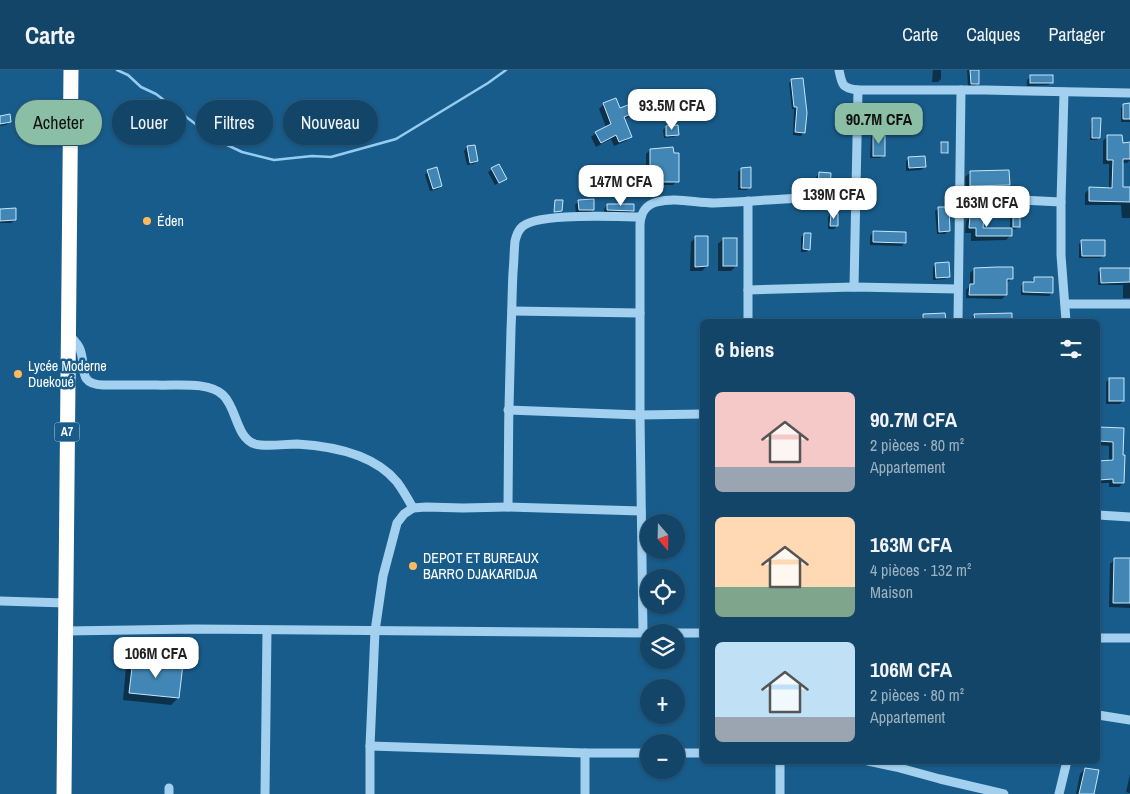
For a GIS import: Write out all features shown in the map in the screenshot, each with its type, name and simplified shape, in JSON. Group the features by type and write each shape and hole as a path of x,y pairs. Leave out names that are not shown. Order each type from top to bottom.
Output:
{"highway":[{"name":"A7","path":"64,794 71,70"}],"street":[{"path":"839,70 843,85 848,89 858,90 1130,93"},
{"path":"854,287 858,90"},
{"path":"958,319 961,90"},
{"path":"1064,92 1061,256 1066,319"},
{"path":"646,624 641,511 640,218 645,208 657,202 668,200 712,203 856,194"},
{"path":"959,197 1061,202"},
{"path":"748,201 748,319"},
{"path":"508,508 508,410 515,241 520,228 525,224 552,218 640,218"},
{"path":"748,290 854,287 958,290"},
{"path":"1065,304 1130,304"},
{"path":"512,311 640,313"},
{"path":"68,334 79,347 86,378 91,384 196,386 218,391 229,403 242,433 249,441 262,445 297,444 322,446 342,450 364,458 384,470 396,481 413,508"},
{"path":"508,410 640,415 700,414"},
{"path":"370,794 375,631 383,576 397,523 404,514 413,508 641,511"},
{"path":"1100,515 1130,517"},
{"path":"0,601 66,603"},
{"path":"66,631 195,629 640,633"},
{"path":"265,794 268,630"},
{"path":"685,633 700,633"},
{"path":"1100,638 1130,638"},
{"path":"1100,715 1130,720"},
{"path":"370,746 640,753"},
{"path":"585,753 585,794"},
{"path":"685,753 700,753"},
{"path":"780,764 780,794"},
{"path":"883,764 1004,794"},
{"path":"1059,794 1066,764"}],"building":[{"path":"970,70 979,70 979,84 971,84"},
{"path":"1030,75 1053,75 1053,83 1030,83"},
{"path":"803,78 807,113 805,133 795,132 797,107 794,107 791,79"},
{"path":"616,98 620,108 633,103 636,112 624,117 632,137 619,142 616,135 601,143 595,132 611,124 603,103"},
{"path":"1130,103 1130,119 1123,119 1123,104"},
{"path":"10,114 11,122 0,124 0,116"},
{"path":"1092,118 1101,118 1100,138 1092,138"},
{"path":"678,125 679,135 666,136 666,126"},
{"path":"873,133 885,133 885,156 873,156"},
{"path":"1107,135 1122,135 1123,143 1130,142 1130,159 1123,159 1123,187 1130,187 1130,202 1089,201 1089,187 1112,188 1113,160 1107,160"},
{"path":"941,142 948,142 948,153 941,153"},
{"path":"475,145 478,161 470,163 467,146"},
{"path":"673,147 674,153 679,153 679,182 663,182 660,184 660,189 650,188 650,149"},
{"path":"925,156 926,167 909,168 908,157"},
{"path":"499,164 507,179 499,183 491,168"},
{"path":"437,167 442,186 433,189 427,170"},
{"path":"751,167 751,188 741,188 741,168"},
{"path":"1009,170 1010,185 970,186 970,171"},
{"path":"819,172 831,173 830,189 818,188"},
{"path":"594,199 594,210 579,210 578,200"},
{"path":"555,200 563,200 562,211 554,212"},
{"path":"607,204 634,204 634,211 607,210"},
{"path":"938,207 949,207 950,231 939,232"},
{"path":"16,208 16,220 0,221 0,209"},
{"path":"1013,210 1020,210 1020,227 1013,227"},
{"path":"831,213 838,213 838,226 830,226"},
{"path":"970,215 984,216 983,228 1012,228 1012,236 976,236 976,228 969,228"},
{"path":"873,231 906,232 906,243 873,242"},
{"path":"804,233 811,233 810,250 803,249"},
{"path":"695,236 708,236 708,266 695,267"},
{"path":"723,238 737,238 737,266 723,266"},
{"path":"1081,240 1105,240 1105,256 1082,256"},
{"path":"949,262 950,277 936,278 935,263"},
{"path":"1013,267 1013,279 1007,279 1007,295 969,295 970,284 974,284 974,268"},
{"path":"1100,268 1130,268 1130,282 1101,283"},
{"path":"1034,277 1053,277 1053,293 1023,292 1023,282 1034,282"},
{"path":"945,313 946,319 923,319 923,314"},
{"path":"1012,313 1012,319 975,319 974,314"},
{"path":"1109,378 1124,378 1124,401 1109,401"},
{"path":"1100,427 1124,428 1124,483 1113,483 1113,479 1100,480 1100,461 1113,460 1113,442 1100,441"},
{"path":"1114,558 1130,558 1130,603 1113,603"},
{"path":"133,659 183,664 179,698 129,693"},
{"path":"1085,768 1099,770 1094,794 1079,794"}],"waterway":[{"path":"117,70 128,75 141,87 156,94 210,135 225,144 242,152 274,160 312,156 331,157 396,139 506,70"}],"place":[{"name":"Éden","path":"147,221"},
{"name":"Lycée Moderne Duekoué","path":"18,374"},
{"name":"DEPOT ET BUREAUX BARRO DJAKARIDJA","path":"413,566"}]}
